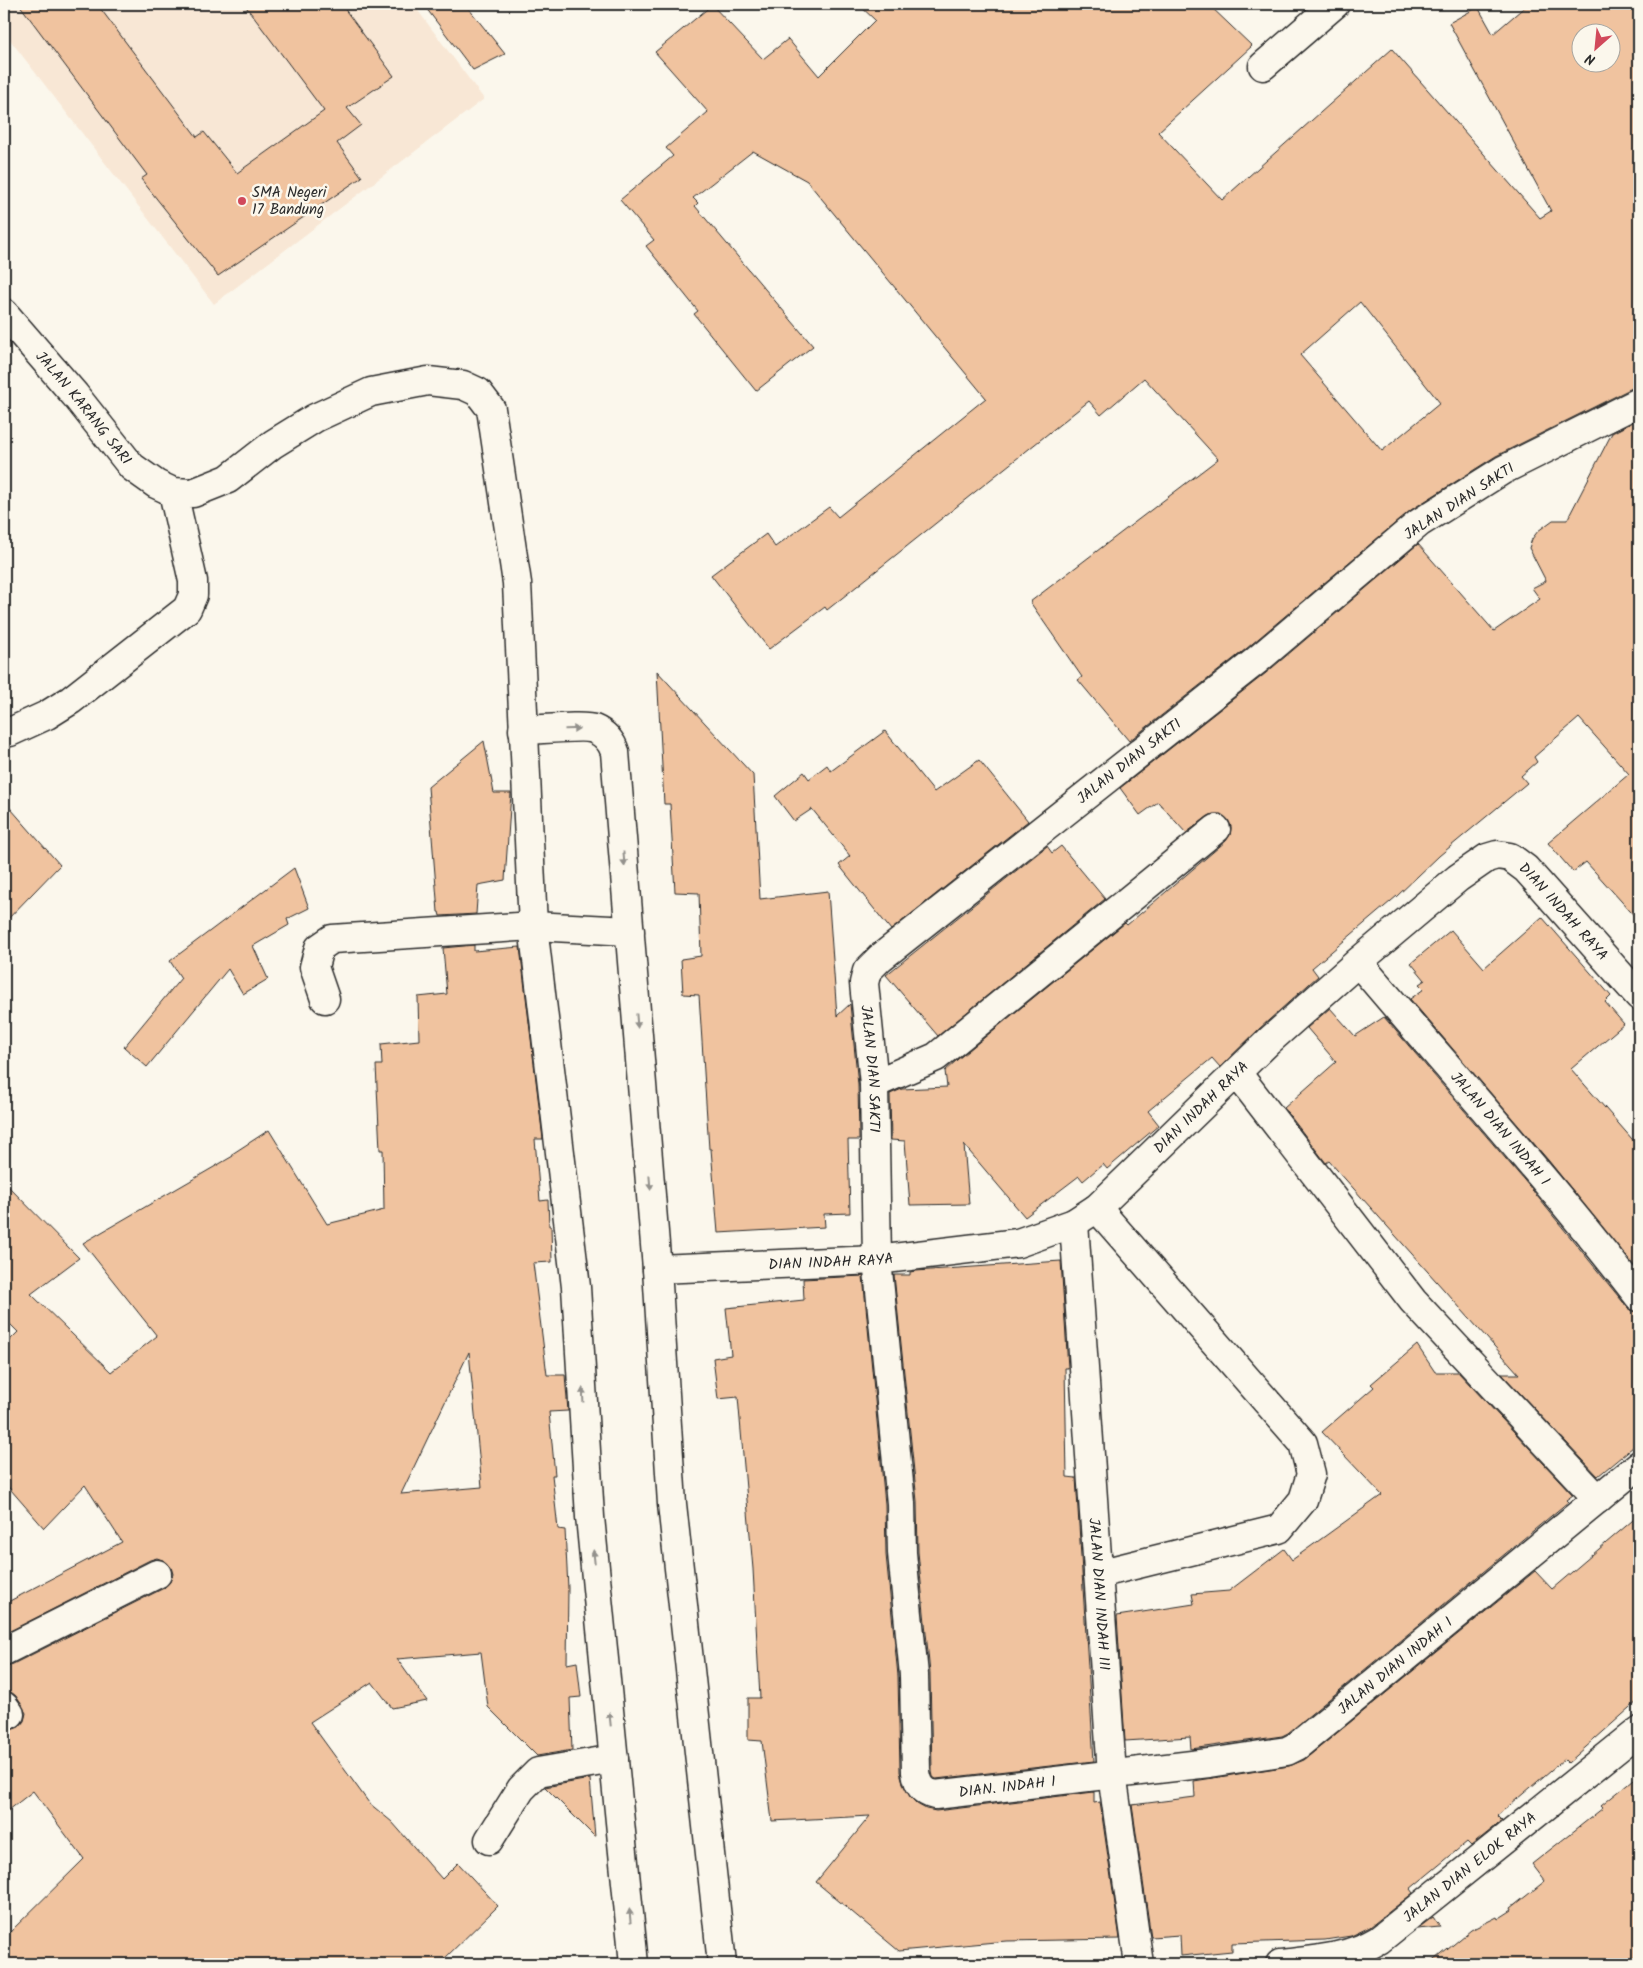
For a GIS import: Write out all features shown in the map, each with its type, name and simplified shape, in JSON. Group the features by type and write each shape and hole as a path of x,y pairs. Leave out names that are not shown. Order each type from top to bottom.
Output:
{"street":[{"path":"1263,66 1335,4"},
{"name":"JALAN KARANG SARI","path":"4,313 132,466 156,484 173,492"},
{"path":"4,733 47,715 71,700 187,609 193,596 193,581 173,492 193,493 228,479 273,444 315,418 371,392 428,381 463,385 478,392 491,409 517,583 532,926 576,1286 590,1518 634,1964"},
{"name":"JALAN DIAN SAKTI","path":"916,1772 914,1675 902,1553 901,1503 877,1260 874,1084 864,983 867,971 880,958 1256,661 1419,523 1503,470 1639,402"},
{"path":"523,730 593,728 612,744 615,752 657,1269 672,1504 722,1964"},
{"path":"874,1084 936,1058 1216,829"},
{"name":"DIAN INDAH RAYA","path":"657,1269 877,1260 1018,1243 1074,1223 1097,1208 1269,1040 1358,962 1458,878 1487,858 1497,855 1510,857 1526,869 1639,996"},
{"path":"325,999 314,967 319,948 332,939 532,926 630,931"},
{"name":"JALAN DIAN INDAH I","path":"1358,962 1563,1203 1639,1297"},
{"path":"1237,1073 1413,1301 1598,1499"},
{"path":"1097,1208 1303,1443 1311,1474 1303,1500 1279,1529 1098,1574"},
{"name":"JALAN DIAN INDAH III","path":"1074,1223 1112,1774 1139,1964"},
{"name":"JALAN DIAN INDAH I","path":"1112,1774 1270,1754 1287,1751 1297,1746 1639,1465"},
{"path":"4,1651 157,1574"},
{"name":"JALAN DIAN ELOK RAYA","path":"1280,1964 1345,1956 1379,1940 1639,1731"},
{"path":"489,1840 521,1789 538,1772 614,1759"},
{"name":"DIAN. INDAH 1","path":"916,1772 918,1784 924,1791 935,1795 1112,1774"}],"shaded area":[{"name":"SMA Negeri 17 Bandung","path":"4,4 413,4 484,99 214,304 4,32"}],"building":[{"path":"19,4 97,4 197,137 204,132 237,173 324,111 244,4 341,4 394,76 347,108 361,125 337,143 362,177 218,276 141,179 147,175"},
{"path":"423,4 465,4 505,54 473,70"},
{"path":"858,4 1208,4 1252,46 1158,132 1222,200 1392,49 1540,218 1551,211 1449,23 1478,7 1493,34 1528,4 1639,4 1639,386 1496,456 1411,510 1246,649 1129,741 1078,680 1082,677 1030,602 1218,459 1144,378 1101,415 1089,401 827,610 825,607 769,649 711,575 766,534 775,547 829,507 838,517 986,398 807,181 753,151 693,198 698,203 695,206 813,346 756,391 694,314 698,311 646,246 654,240 620,200 673,156 666,148 708,112 655,52 712,5 763,59 788,39 819,76 875,20","holes":["1360,302 1440,403 1382,451 1300,355"]},
{"path":"1639,419 1639,921 1586,862 1573,872 1548,843 1629,774 1579,718 1534,757 1537,762 1521,776 1527,783 1439,856 1397,896 1312,968 1318,976 1220,1067 1212,1058 1148,1111 1159,1125 1107,1169 1103,1164 1083,1181 1079,1176 1025,1217 964,1145 969,1204 910,1205 905,1141 891,1140 890,1094 902,1089 947,1087 945,1071 958,1059 1125,923 1127,925 1226,841 1230,835 1231,827 1228,820 1221,814 1213,814 1207,817 1186,833 1158,802 1140,815 1120,788 1266,673 1418,544 1494,631 1540,599 1532,588 1546,581 1529,548 1532,539 1538,531 1553,520 1567,520 1612,433"},
{"path":"657,671 753,775 760,899 828,891 837,1016 850,1004 858,1085 859,1140 848,1140 850,1213 824,1214 825,1227 718,1233 711,1149 709,1149 699,995 683,994 681,959 701,956 699,893 675,892 670,804 664,804"},
{"path":"885,731 934,792 979,760 1028,821 891,930 839,865 850,856 812,809 794,821 775,796 804,772 809,779 827,765 831,771"},
{"path":"484,741 494,793 511,793 505,880 478,885 476,914 440,916 438,912 428,787"},
{"path":"4,801 60,865 4,923"},
{"path":"1047,846 1052,853 1061,846 1105,899 938,1036 886,975"},
{"path":"294,868 309,908 287,919 289,925 253,946 268,979 243,994 228,969 147,1067 124,1047 181,978 170,961"},
{"path":"1542,917 1611,996 1605,1002 1624,1024 1571,1069 1639,1147 1639,1272 1548,1160 1410,999 1424,989 1419,984 1425,980 1411,963 1451,930 1484,968"},
{"path":"474,945 474,951 520,947 543,1139 535,1139 540,1201 548,1200 549,1226 551,1226 552,1262 533,1263 547,1375 565,1375 568,1411 549,1412 555,1475 552,1475 558,1529 565,1530 568,1588 567,1664 577,1662 581,1697 570,1698 572,1750 537,1756 488,1707 481,1652 397,1659 427,1701 392,1708 372,1682 310,1722 369,1803 392,1822 442,1879 458,1863 498,1906 439,1964 4,1964 4,1938 84,1859 33,1791 4,1814 4,1728 11,1730 19,1727 24,1721 26,1713 16,1696 11,1692 4,1691 4,1667 164,1588 170,1582 173,1574 171,1567 165,1561 157,1558 150,1560 4,1634 4,1604 122,1542 85,1485 44,1528 4,1482 4,1346 18,1332 4,1318 4,1182 79,1258 31,1294 111,1372 157,1336 83,1243 233,1156 232,1154 269,1130 327,1224 384,1210 383,1150 380,1150 376,1065 382,1065 381,1044 419,1040 418,997 447,994 443,948","holes":["469,1352 482,1487 401,1494"]},
{"path":"1330,1008 1355,1036 1384,1017 1524,1180 1627,1307 1639,1312 1639,1442 1598,1476 1502,1374 1519,1374 1329,1161 1326,1163 1284,1108 1336,1062 1307,1028"},
{"path":"1061,1261 1068,1368 1065,1368 1067,1477 1076,1478 1094,1761 936,1779 933,1777 932,1770 930,1673 918,1552 917,1501 894,1275 910,1275 910,1272 916,1271"},
{"path":"863,1276 885,1504 886,1555 898,1676 900,1772 904,1786 910,1797 917,1804 926,1809 936,1811 1094,1792 1094,1803 1100,1802 1120,1939 1006,1941 899,1951 816,1882 870,1816 772,1821 762,1741 748,1740 748,1698 760,1698 753,1569 738,1397 718,1399 713,1358 731,1355 726,1308 804,1300 803,1279"},
{"path":"1417,1345 1435,1372 1458,1372 1573,1495 1566,1500 1568,1502 1288,1733 1282,1736 1191,1749 1190,1737 1125,1741 1117,1616 1194,1604 1192,1594 1229,1591 1284,1549 1292,1560 1382,1495 1322,1432 1374,1387 1371,1384"},
{"path":"1639,1515 1639,1700 1568,1763 1564,1759 1497,1816 1502,1821 1471,1846 1467,1842 1410,1889 1413,1893 1370,1927 1351,1936 1325,1940 1232,1943 1232,1951 1181,1956 1180,1935 1151,1937 1132,1805 1195,1797 1194,1781 1289,1766 1304,1760 1535,1571 1552,1589"},
{"path":"1639,1775 1639,1964 1430,1964 1471,1930 1497,1917 1498,1919 1512,1910 1511,1908 1545,1881 1532,1864 1603,1808 1601,1806"},
{"path":"590,1779 595,1837 545,1787"},
{"path":"1433,1917 1440,1927 1417,1929"}],"place":[{"name":"SMA Negeri 17 Bandung","path":"242,201"}]}
